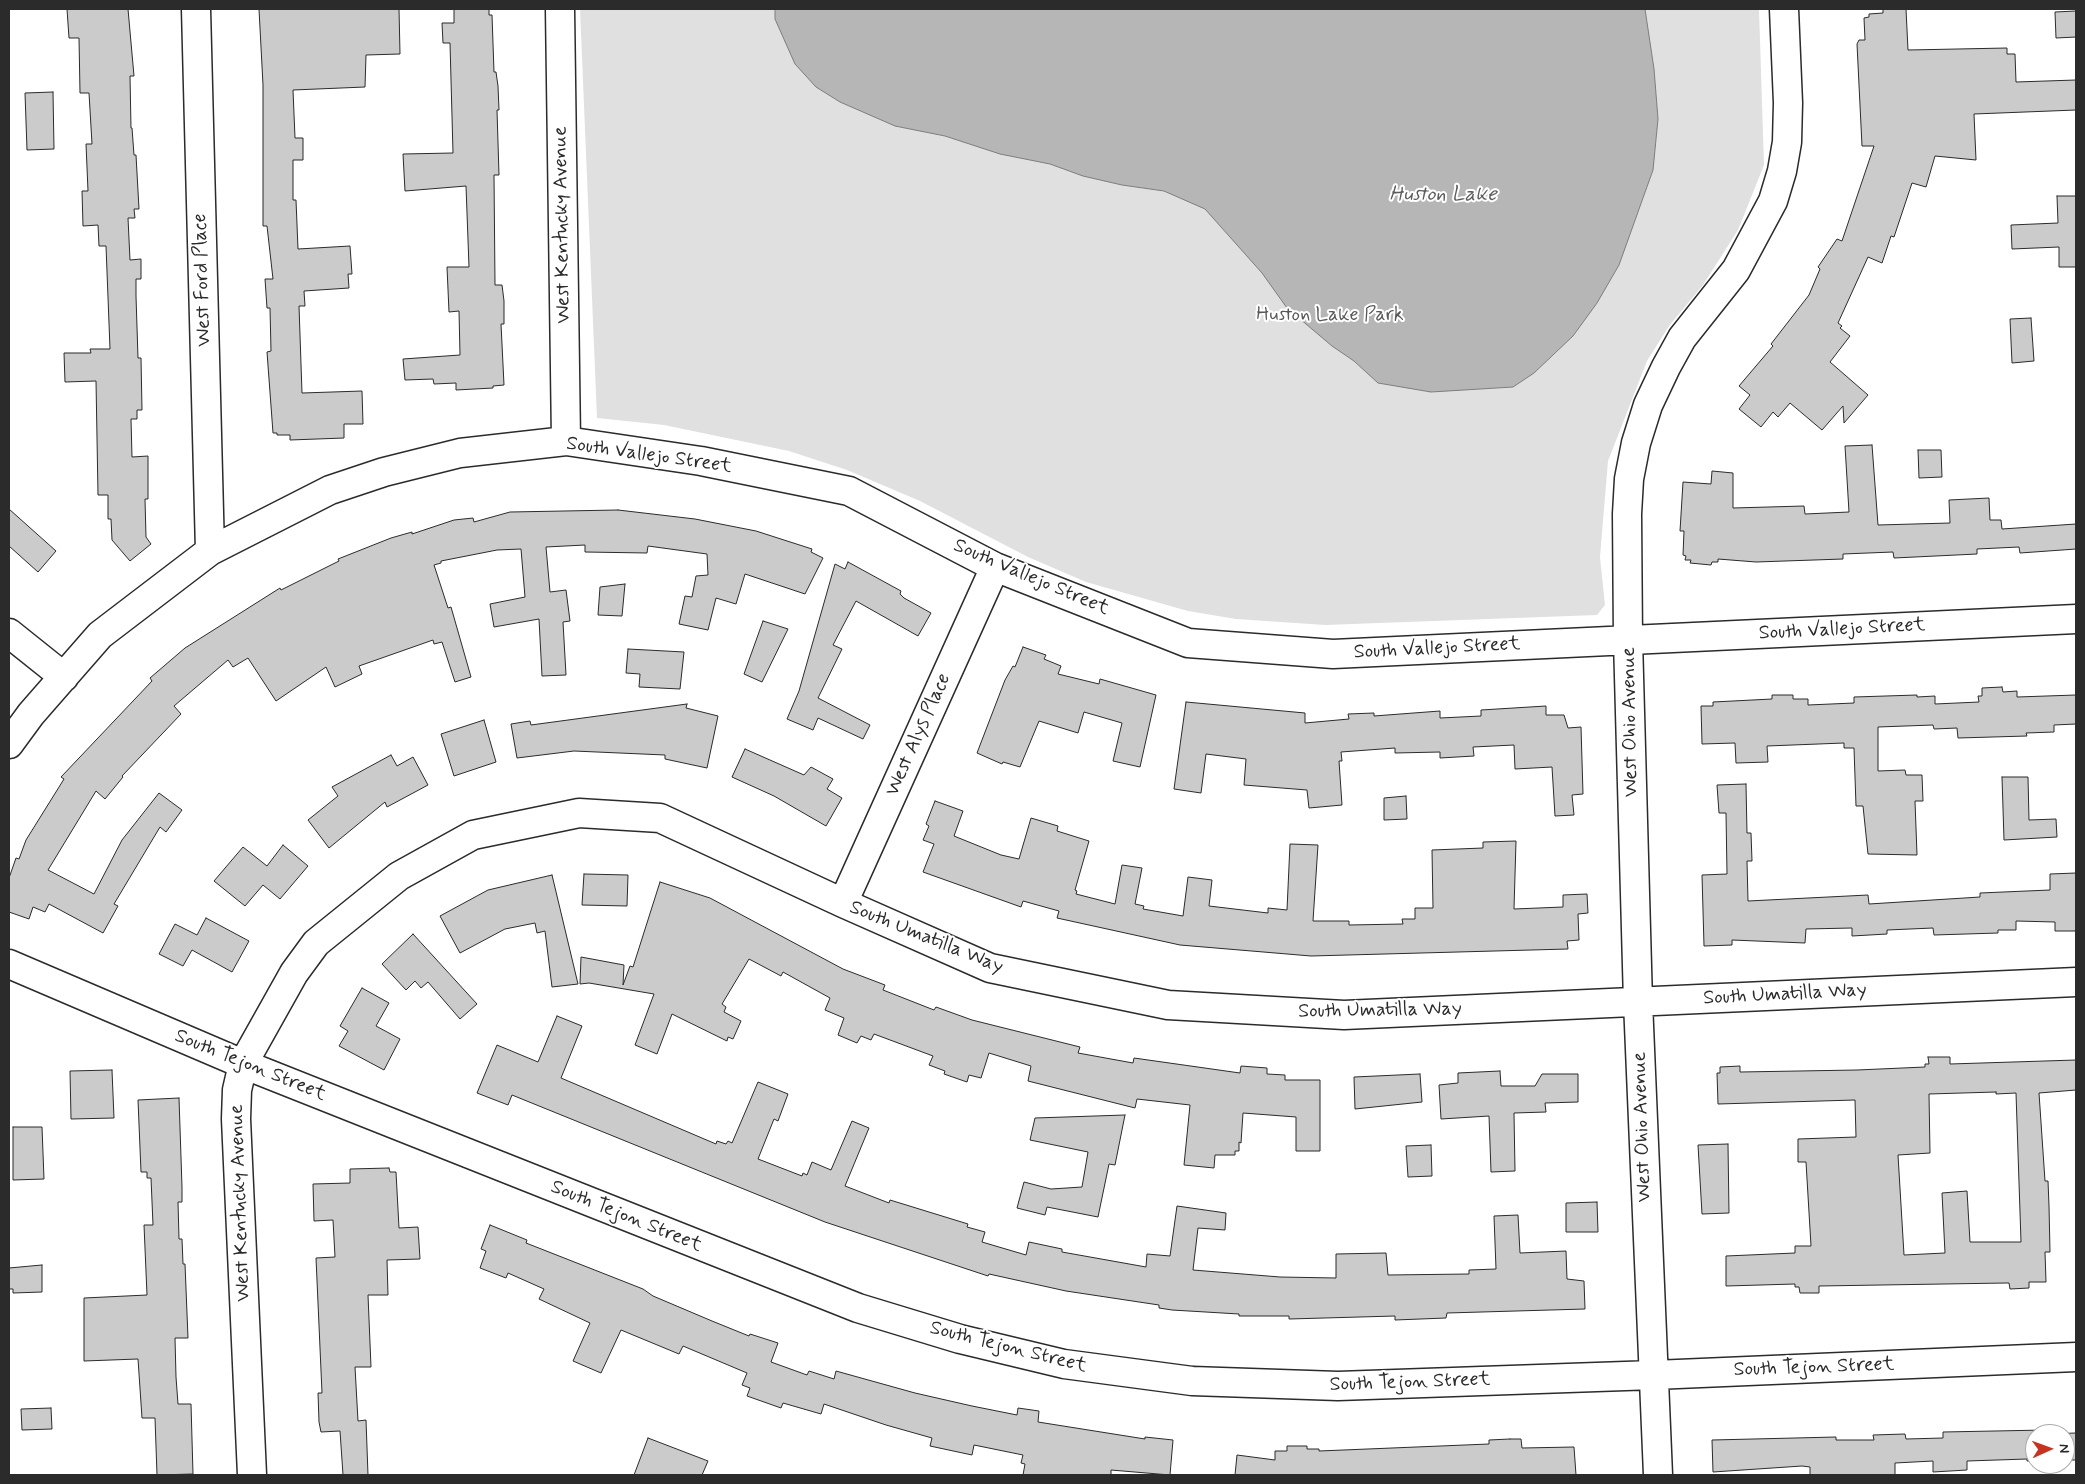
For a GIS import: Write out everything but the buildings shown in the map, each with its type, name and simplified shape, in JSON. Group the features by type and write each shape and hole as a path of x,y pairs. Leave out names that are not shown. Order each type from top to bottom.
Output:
{"street":[{"name":"West Ford Place","path":"196,9 210,551"},
{"name":"West Kentucky Avenue","path":"560,9 566,441"},
{"name":"West Ohio Avenue","path":"1658,1475 1638,1002 1628,640 1627,514 1629,479 1636,443 1648,405 1682,338 1736,270 1772,201 1782,171 1787,142 1788,103 1784,9"},
{"name":"South Vallejo Street","path":"9,744 31,714 100,635 210,551 330,490 384,472 460,453 566,441 701,461 849,492 994,567 1188,643 1333,654 2076,619"},
{"name":"West Alys Place","path":"843,903 994,567"},
{"path":"9,633 64,677"},
{"name":"West Kentucky Avenue","path":"252,1475 236,1119 237,1090 243,1064 294,973 316,943 399,876 472,835 579,813 660,818"},
{"name":"South Umatilla Way","path":"660,818 843,903 990,968 1168,1005 1344,1015 2076,982"},
{"name":"South Tejon Street","path":"9,964 243,1064 858,1308 960,1339 1064,1364 1192,1382 1338,1386 2076,1357"}],"green space":[{"name":"Huston Lake Park","path":"580,9 1759,9 1764,165 1738,230 1703,285 1669,326 1647,361 1608,461 1600,557 1605,605 1597,615 1325,625 1236,619 1188,611 1086,582 1028,557 920,501 847,470 789,451 664,425 597,418"}],"water":[{"name":"Huston Lake","path":"775,9 1645,9 1654,69 1658,119 1653,170 1619,265 1597,303 1573,336 1534,373 1513,387 1431,392 1378,383 1354,361 1332,346 1287,308 1262,273 1205,209 1164,191 1122,185 1083,176 1050,164 1000,154 945,136 895,126 840,102 816,87 795,64 775,19"}]}
